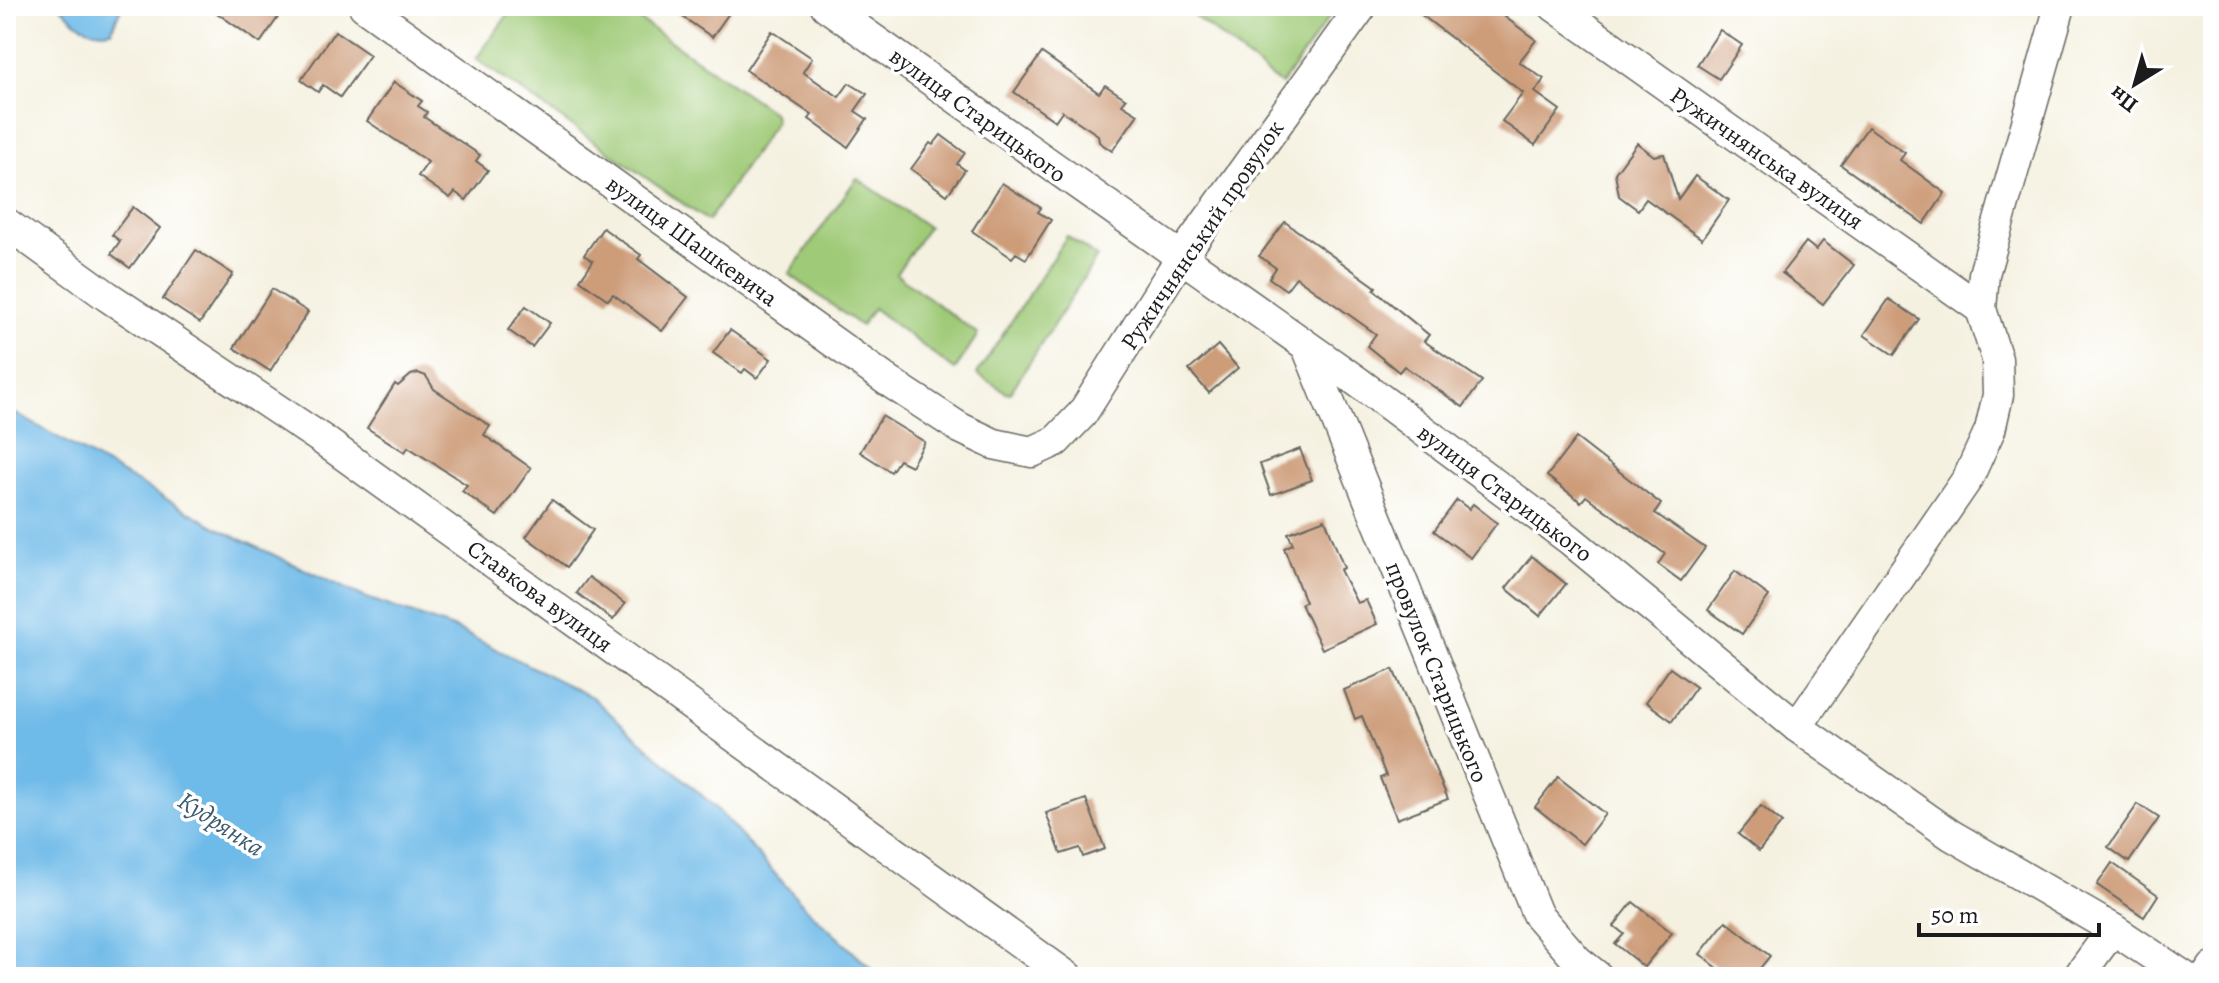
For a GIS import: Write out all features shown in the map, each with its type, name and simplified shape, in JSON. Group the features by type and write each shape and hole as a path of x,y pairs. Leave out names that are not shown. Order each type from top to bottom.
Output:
{"street":[{"name":"вулиця Шашкевича","path":"364,6 888,381 960,428 994,444 1032,452"},
{"name":"вулиця Старицького","path":"826,6 1358,382 1569,539 1797,727 1951,835 2113,929 2185,977"},
{"name":"Ружичнянський провулок","path":"1032,452 1056,441 1082,414 1180,259 1362,6"},
{"name":"Ружичнянська вулиця","path":"1554,6 1981,309"},
{"path":"1797,727 1961,490 1990,430 1998,395 1997,359 1981,309 1984,274 2060,6"},
{"name":"Ставкова вулиця","path":"6,223 107,296 323,440 1068,977"},
{"name":"провулок Старицького","path":"1307,347 1537,914 1578,961 1598,977"},
{"path":"1332,409 1338,393 1358,382"},
{"path":"2078,977 2113,929"},
{"path":"2206,977 2213,967"}],"green space":[{"path":"514,6 625,6 624,9 774,113 775,122 708,221 476,59"},
{"path":"1182,6 1337,6 1281,85"},
{"path":"857,178 928,227 896,274 978,334 955,370 873,308 861,326 789,274"},
{"path":"1067,236 1097,257 1010,393 1006,392 977,374"}],"water":[{"path":"60,6 122,6 111,31 103,32 82,26"},
{"name":"Кудрянка","path":"6,408 225,532 364,597 456,629 592,697 716,808 804,906 880,977 6,977"}],"building":[{"path":"207,6 286,6 260,43"},
{"path":"667,6 734,6 712,37"},
{"path":"1410,6 1490,6 1536,40 1519,62 1544,79 1535,92 1560,110 1535,145 1502,121 1523,93"},
{"path":"1720,30 1742,45 1719,79 1697,65"},
{"path":"335,31 370,55 340,97 323,85 318,92 301,80"},
{"path":"772,31 812,58 803,72 839,97 849,83 867,94 855,111 867,119 848,147 809,119 812,115 746,70"},
{"path":"1042,53 1099,93 1105,85 1126,99 1122,104 1138,114 1112,151 1099,142 1098,135 1062,111 1055,121 1014,92"},
{"path":"394,82 422,101 418,106 427,112 424,117 480,155 476,161 488,170 466,200 455,192 450,198 418,176 428,162 367,121"},
{"path":"1868,127 1905,153 1900,160 1945,193 1924,224 1841,165"},
{"path":"941,135 965,153 957,164 965,170 947,195 911,169 930,143 933,145"},
{"path":"1637,143 1654,156 1664,154 1678,199 1695,176 1729,200 1702,239 1646,199 1638,210 1619,196 1615,173"},
{"path":"1002,183 1041,208 1038,212 1051,220 1026,259 1016,253 1012,258 972,231"},
{"path":"133,207 160,228 130,268 111,254 120,241 112,235"},
{"path":"1285,222 1376,287 1374,290 1429,335 1424,341 1482,381 1463,407 1404,366 1399,372 1367,346 1376,334 1296,277 1286,290 1269,278 1276,268 1259,256"},
{"path":"603,228 641,255 638,259 688,297 662,331 613,294 608,300 580,280 593,261 584,255"},
{"path":"1823,241 1854,265 1823,304 1782,273 1806,242 1816,250"},
{"path":"196,250 233,274 200,323 163,299"},
{"path":"272,289 308,312 270,371 234,348"},
{"path":"1889,299 1919,319 1894,355 1864,335"},
{"path":"526,306 550,323 532,347 508,330"},
{"path":"730,330 771,359 757,378 745,369 742,373 713,353"},
{"path":"1218,345 1238,368 1209,393 1189,370"},
{"path":"418,373 426,376 434,389 490,426 484,435 531,468 497,516 462,491 467,485 408,447 405,452 367,428 395,384 398,386"},
{"path":"882,416 925,442 911,466 899,460 891,472 860,452"},
{"path":"1576,438 1661,504 1655,513 1705,548 1681,581 1658,564 1665,554 1586,496 1581,502 1547,476"},
{"path":"1300,449 1312,480 1271,495 1260,464"},
{"path":"552,500 593,530 567,567 526,537"},
{"path":"1457,500 1469,509 1473,504 1497,523 1471,558 1434,531"},
{"path":"1325,519 1344,568 1340,570 1357,603 1366,600 1377,624 1322,649 1301,604 1305,602 1284,548 1293,544 1288,533"},
{"path":"1532,556 1566,584 1540,616 1506,588"},
{"path":"1735,571 1769,596 1742,634 1708,610"},
{"path":"589,577 625,604 613,620 577,593"},
{"path":"1670,668 1696,687 1672,721 1646,702"},
{"path":"1393,669 1448,799 1397,819 1380,778 1386,776 1362,716 1355,719 1344,690"},
{"path":"1558,777 1605,814 1582,844 1535,807"},
{"path":"1086,799 1105,849 1083,857 1080,848 1061,854 1046,813"},
{"path":"2138,804 2159,818 2129,862 2108,847"},
{"path":"1761,806 1782,823 1759,851 1738,834"},
{"path":"2112,863 2158,895 2144,917 2097,885"},
{"path":"1633,902 1672,933 1644,967 1615,944 1624,934 1614,926"},
{"path":"1726,921 1770,956 1753,977 1729,977 1700,954"}]}
